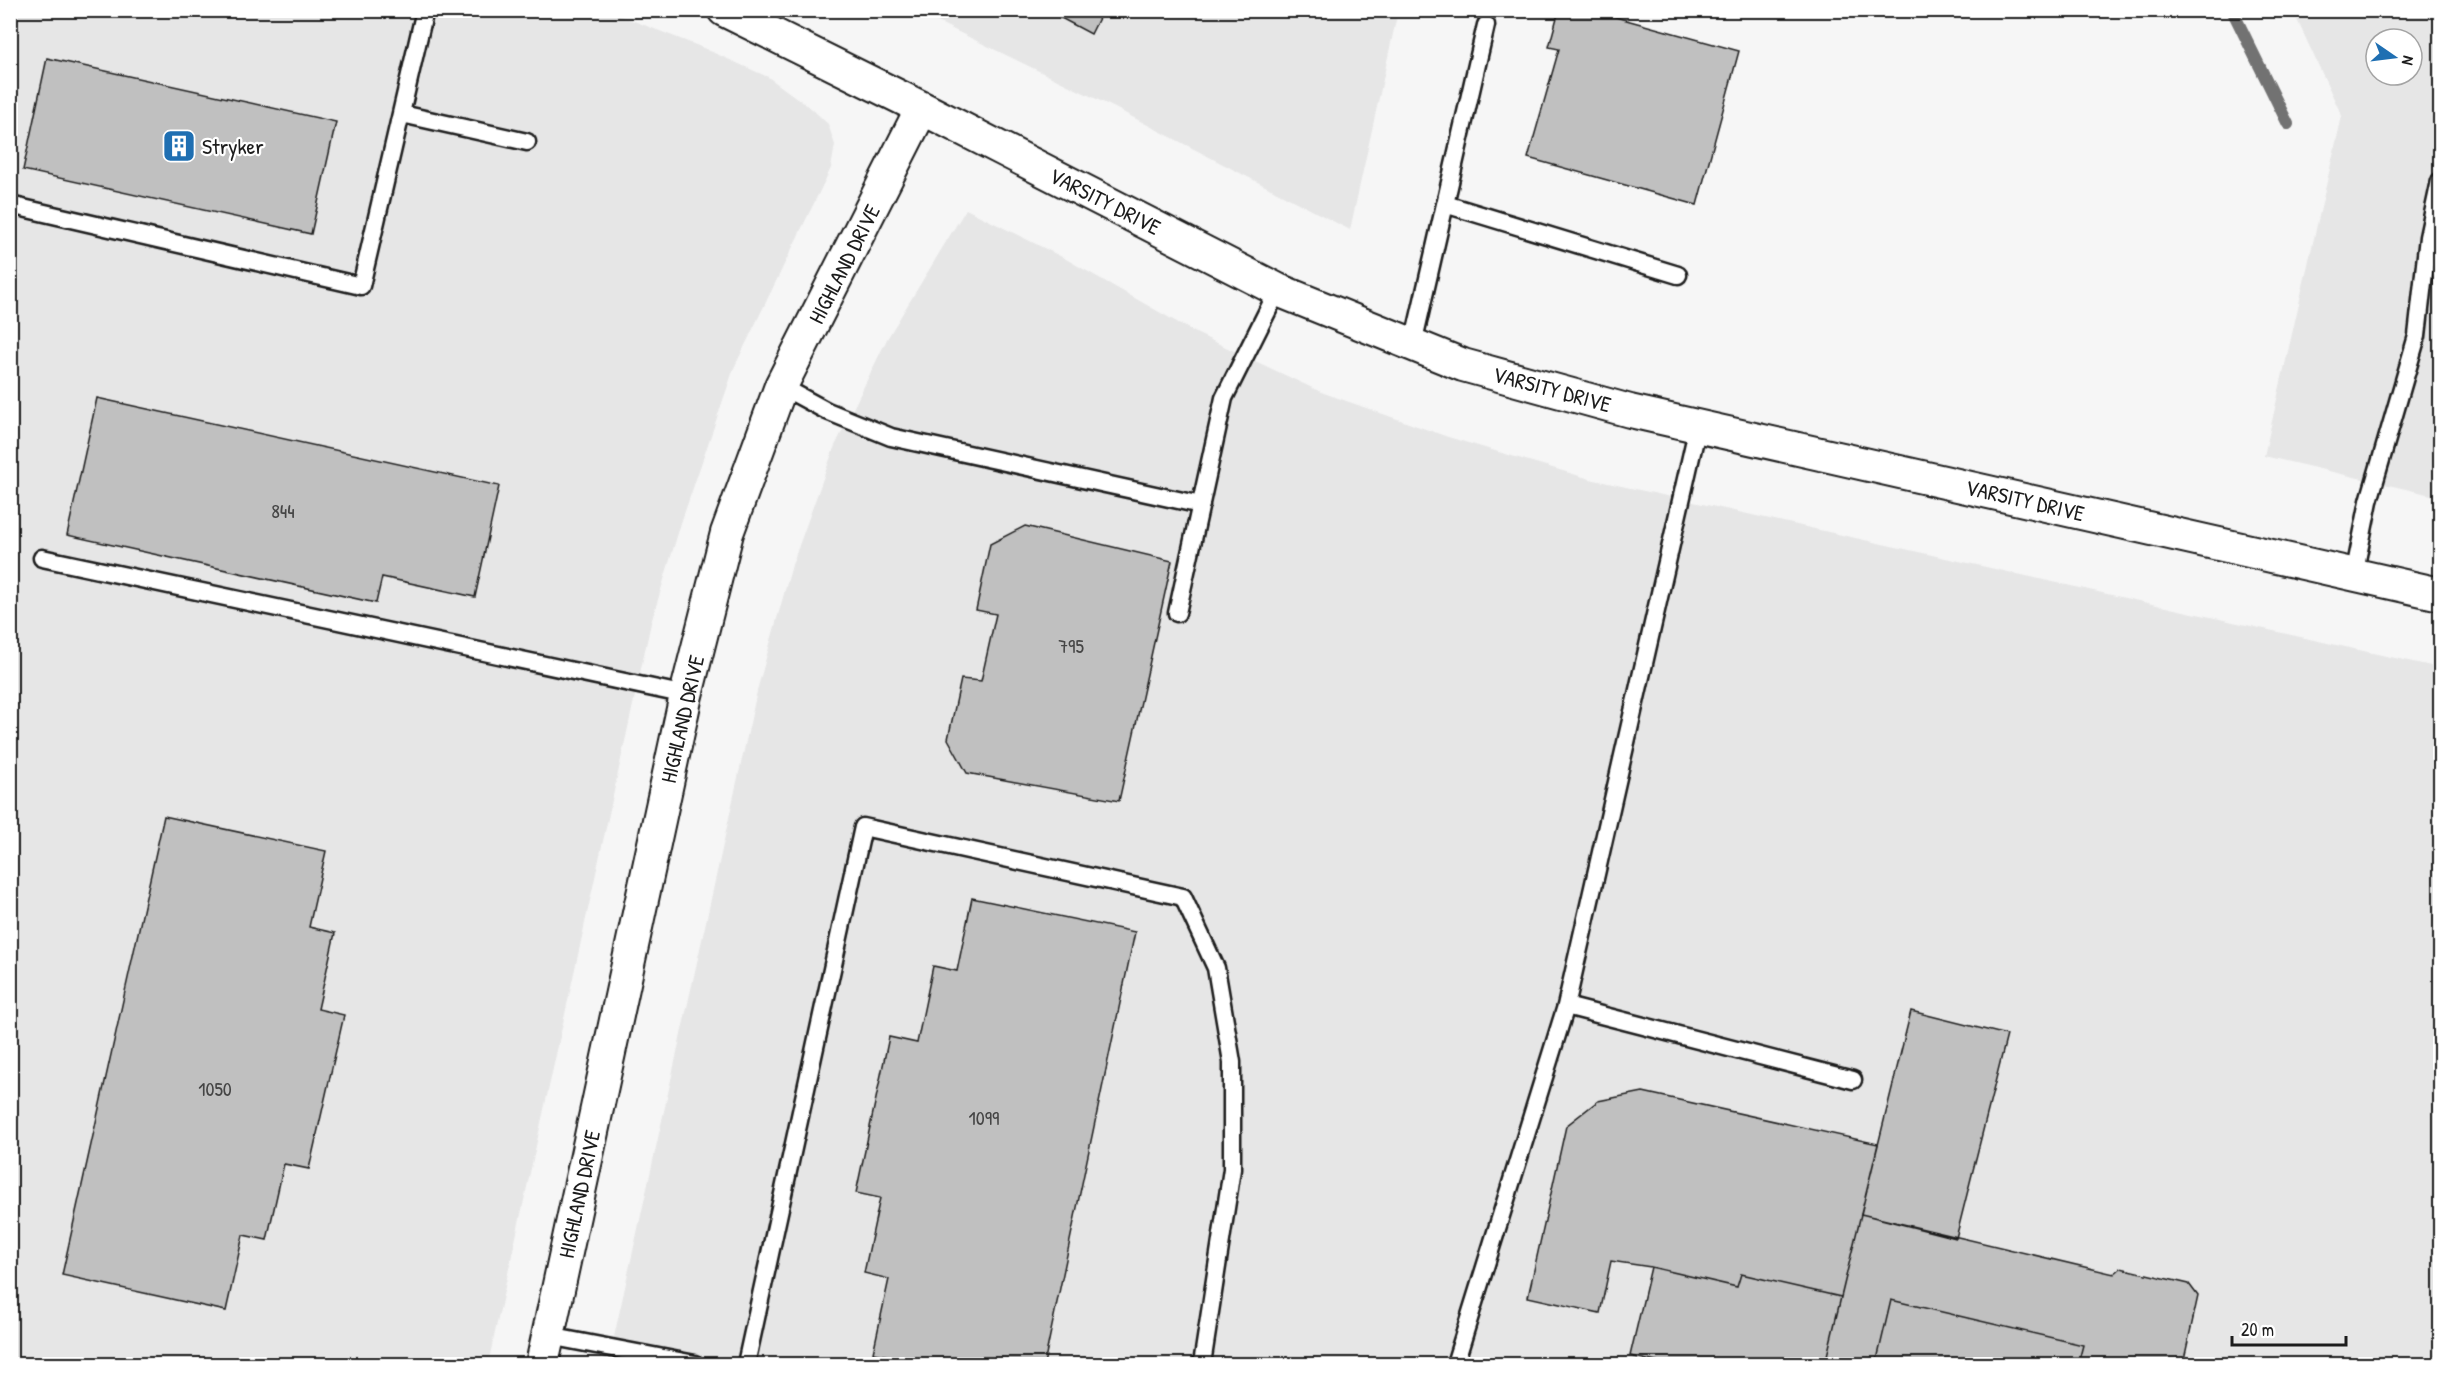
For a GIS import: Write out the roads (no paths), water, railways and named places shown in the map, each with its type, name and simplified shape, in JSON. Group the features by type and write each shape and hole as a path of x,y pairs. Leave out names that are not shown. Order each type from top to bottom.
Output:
{"street":[{"name":"VARSITY DRIVE","path":"724,10 922,108 1278,290 1463,365 1630,411 2440,594"},
{"name":"HIGHLAND DRIVE","path":"546,1350 686,694 727,533 782,386 922,108"}],"lane":[{"path":"10,205 362,286 425,10"},
{"path":"1413,344 1486,25"},
{"path":"402,114 527,142"},
{"path":"2354,575 2369,501 2417,336 2428,237 2440,181"},
{"path":"1445,204 1678,275"},
{"path":"1177,613 1224,398 1278,290"},
{"path":"782,386 827,411 891,437 1201,505"},
{"path":"1455,1365 1566,1006 1698,426"},
{"path":"42,558 686,694"},
{"path":"746,1365 864,826 1183,897 1216,968 1232,1062 1232,1169 1202,1365"},
{"path":"1566,1006 1853,1080"},
{"path":"546,1350 694,1365"}],"waterway":[{"path":"2232,10 2288,124"}],"place":[{"name":"Stryker","path":"179,146"}]}
